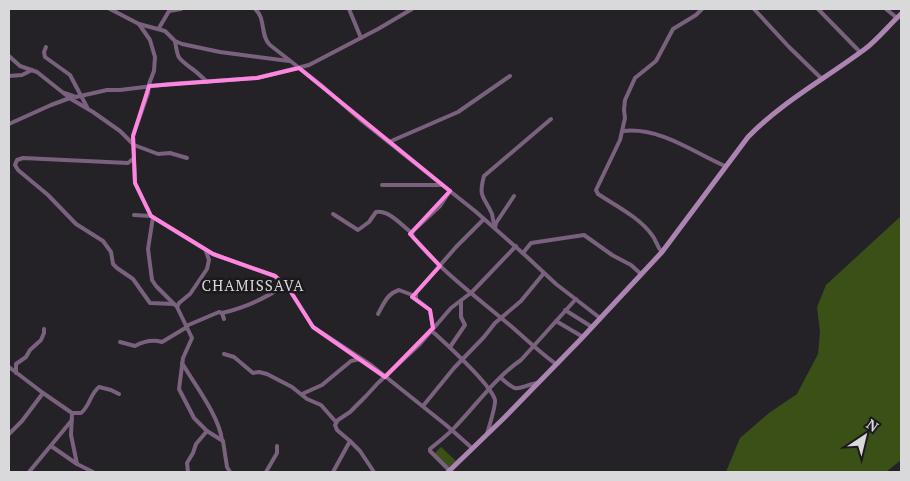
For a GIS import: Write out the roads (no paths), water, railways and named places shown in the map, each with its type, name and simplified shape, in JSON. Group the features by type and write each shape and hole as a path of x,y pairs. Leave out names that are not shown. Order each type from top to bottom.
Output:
{"street":[{"path":"110,9 139,24 160,28 176,41 220,52 291,62"},
{"path":"160,28 169,11 181,9"},
{"path":"255,9 260,14 266,41 495,227 544,273 600,318"},
{"path":"349,9 361,38"},
{"path":"64,93 71,96 80,96 107,90 256,78 299,68 309,65 378,30 412,9"},
{"path":"662,252 657,246 654,237 646,229 623,210 596,192 623,131 626,118 624,110 625,100 635,78 656,61 675,27 696,15 702,9"},
{"path":"754,9 822,79"},
{"path":"818,9 860,52"},
{"path":"576,299 521,360 512,365 452,430 430,450 449,472 583,337 662,252 748,137 760,125 860,52 899,16 886,9"},
{"path":"139,24 150,40 155,58 154,71 148,86 148,94 134,131 135,183 152,217 148,248 152,280 175,306 192,339 182,363 178,389 190,413 208,431 223,442"},
{"path":"176,41 179,59 207,82"},
{"path":"46,47 45,57 70,75 80,96 89,109"},
{"path":"9,56 20,66 32,70 120,131 134,145 158,154 170,153 187,158"},
{"path":"9,76 18,76 32,70"},
{"path":"389,142 458,112 510,76"},
{"path":"9,124 70,98"},
{"path":"495,227 492,214 481,194 484,176 551,120"},
{"path":"623,131 642,130 654,133 673,140 726,166"},
{"path":"134,158 128,164 23,158 17,160 15,164 18,170 76,224 103,241 111,252 117,268 133,279 149,302 175,306"},
{"path":"382,185 442,185"},
{"path":"412,233 440,206 450,191"},
{"path":"495,227 514,196"},
{"path":"333,214 358,230 369,222 376,212 380,211 400,221 440,266 532,346 556,364"},
{"path":"134,215 152,217 223,259 272,274 299,302 313,328 385,377 423,406 472,448"},
{"path":"415,296 456,247 484,219"},
{"path":"523,253 531,243 584,235 612,255 631,265 641,274"},
{"path":"336,422 355,407 433,330 451,308 472,292 516,246"},
{"path":"175,306 191,291 207,269 209,260 205,249"},
{"path":"423,406 463,359 501,318 521,301 544,273"},
{"path":"120,342 135,346 142,342 156,339 162,342 186,326 209,315 234,310 266,297 284,285"},
{"path":"378,314 387,298 399,290 415,296 416,299 430,310 433,330 463,359 494,397 495,404 487,434"},
{"path":"450,347 465,325 461,317 461,301"},
{"path":"565,310 592,327"},
{"path":"222,313 224,319"},
{"path":"556,321 583,337"},
{"path":"16,373 16,364 26,357 30,350 41,340 44,329"},
{"path":"224,354 234,357 253,373 260,372 292,386 307,399 320,405 336,422 337,430 360,452 374,472"},
{"path":"302,394 322,384 351,361 360,359"},
{"path":"182,363 217,422 223,442 226,464 230,472"},
{"path":"9,367 72,413 81,413 85,410 92,395 100,387 119,394"},
{"path":"501,378 516,389 537,383"},
{"path":"9,434 43,393"},
{"path":"72,413 71,436 76,464"},
{"path":"30,472 73,419"},
{"path":"9,425 16,427"},
{"path":"188,472 187,463 196,444 208,431"},
{"path":"333,472 350,441"},
{"path":"51,446 76,464 93,472"},
{"path":"266,472 277,453 277,446"}],"district":[{"name":"CHAMISSAVA","path":"253,286"}]}
